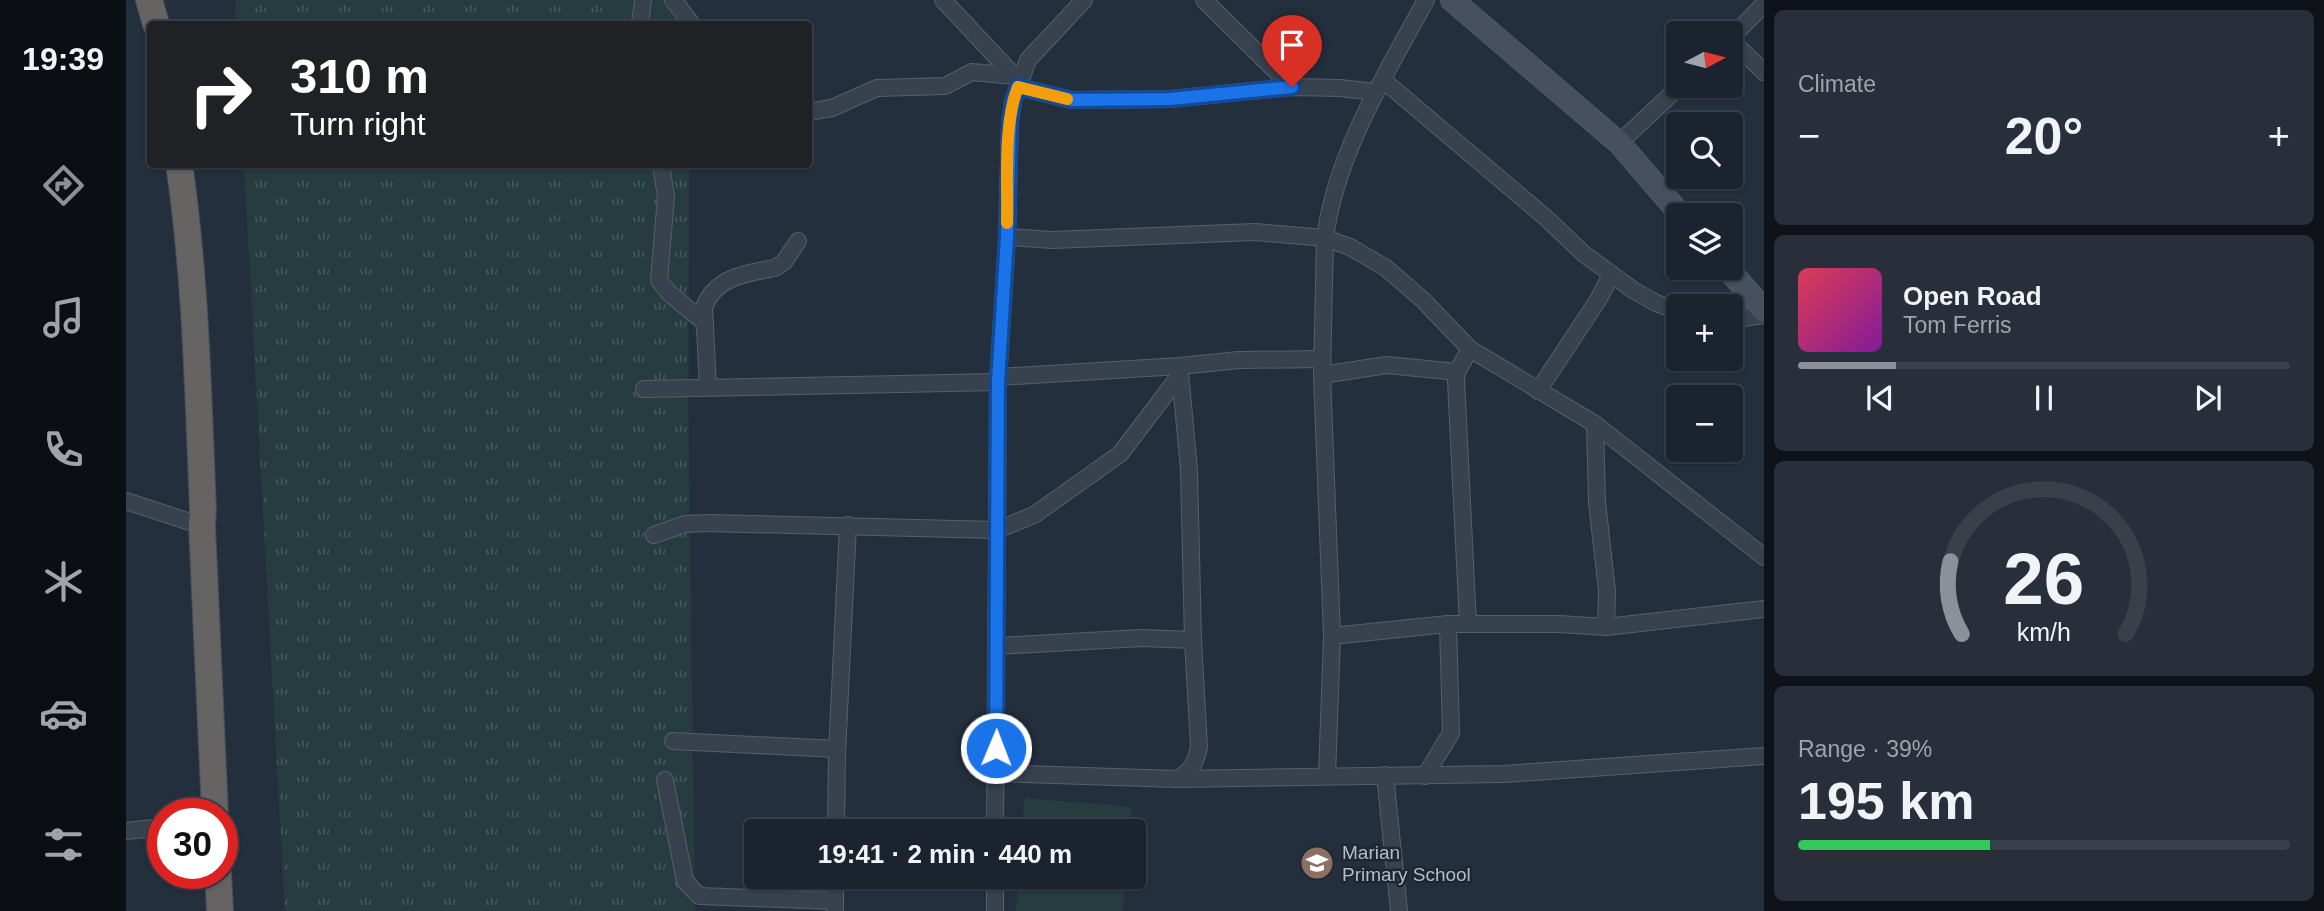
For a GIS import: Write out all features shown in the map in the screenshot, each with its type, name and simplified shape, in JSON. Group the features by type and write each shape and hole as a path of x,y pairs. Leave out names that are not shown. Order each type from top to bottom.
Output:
{"highway":[{"path":"149,0 155,21"},
{"path":"180,168 185,203 197,356 214,798"},
{"path":"219,889 220,911"}],"main road":[{"path":"1452,0 1619,143 1671,203"},
{"path":"1737,280 1764,313"}],"street":[{"path":"640,21 643,0"},
{"path":"673,0 690,21"},
{"path":"943,0 1017,81"},
{"path":"995,819 998,379 1007,237 1010,122 1017,81 1028,60 1084,0"},
{"path":"1204,0 1292,87"},
{"path":"1327,776 1332,636 1322,367 1325,238 1332,197 1379,86 1426,0"},
{"path":"1743,26 1764,4"},
{"path":"1743,51 1764,72"},
{"path":"812,111 832,108 877,88 945,86 972,72 1017,81 1072,100 1170,99 1292,87 1379,86 1545,216 1584,254 1611,275 1666,307"},
{"path":"1619,143 1667,98"},
{"path":"662,168 666,197 659,280 668,293 705,323"},
{"path":"1007,237 1052,240 1255,232 1325,238 1350,247 1386,268 1414,292 1470,349 1595,424 1764,557"},
{"path":"708,387 705,303 728,279 775,268 784,262 798,241"},
{"path":"1538,391 1598,300 1611,275"},
{"path":"1743,317 1764,313"},
{"path":"1468,624 1455,380 1470,349"},
{"path":"644,389 1180,371 1217,361 1322,367 1387,365 1457,372"},
{"path":"654,535 685,524 707,523 997,530 1034,515 1120,454 1180,371"},
{"path":"1176,779 1189,772 1199,747 1193,640 1189,470 1180,371"},
{"path":"1595,424 1597,502 1607,591 1606,627"},
{"path":"126,501 202,526"},
{"path":"836,819 848,525"},
{"path":"1332,636 1448,624 1559,624 1606,627 1764,609"},
{"path":"1424,776 1451,733 1448,624"},
{"path":"997,646 1141,638 1193,640"},
{"path":"673,741 837,749"},
{"path":"996,773 1176,779 1504,775 1764,756"},
{"path":"1385,775 1398,911"},
{"path":"665,780 685,881 698,896 835,906"},
{"path":"126,831 147,829"},
{"path":"995,889 995,911"}],"green space":[{"path":"235,0 688,0 688,21 236,21"},
{"path":"244,168 689,168 688,404 695,911 285,911"},
{"path":"1025,798 1132,807 1131,819 1023,819"},
{"path":"1018,889 1125,889 1123,911 1016,911"}],"slow traffic":[{"path":"1007,223 1010,122 1018,87 1067,99"}],"place":[{"name":"Marian Primary School","path":"1317,863"}],"route":[{"path":"996,748 998,382 1007,237 1010,122 1018,87 1072,100 1170,99 1292,87"}]}
